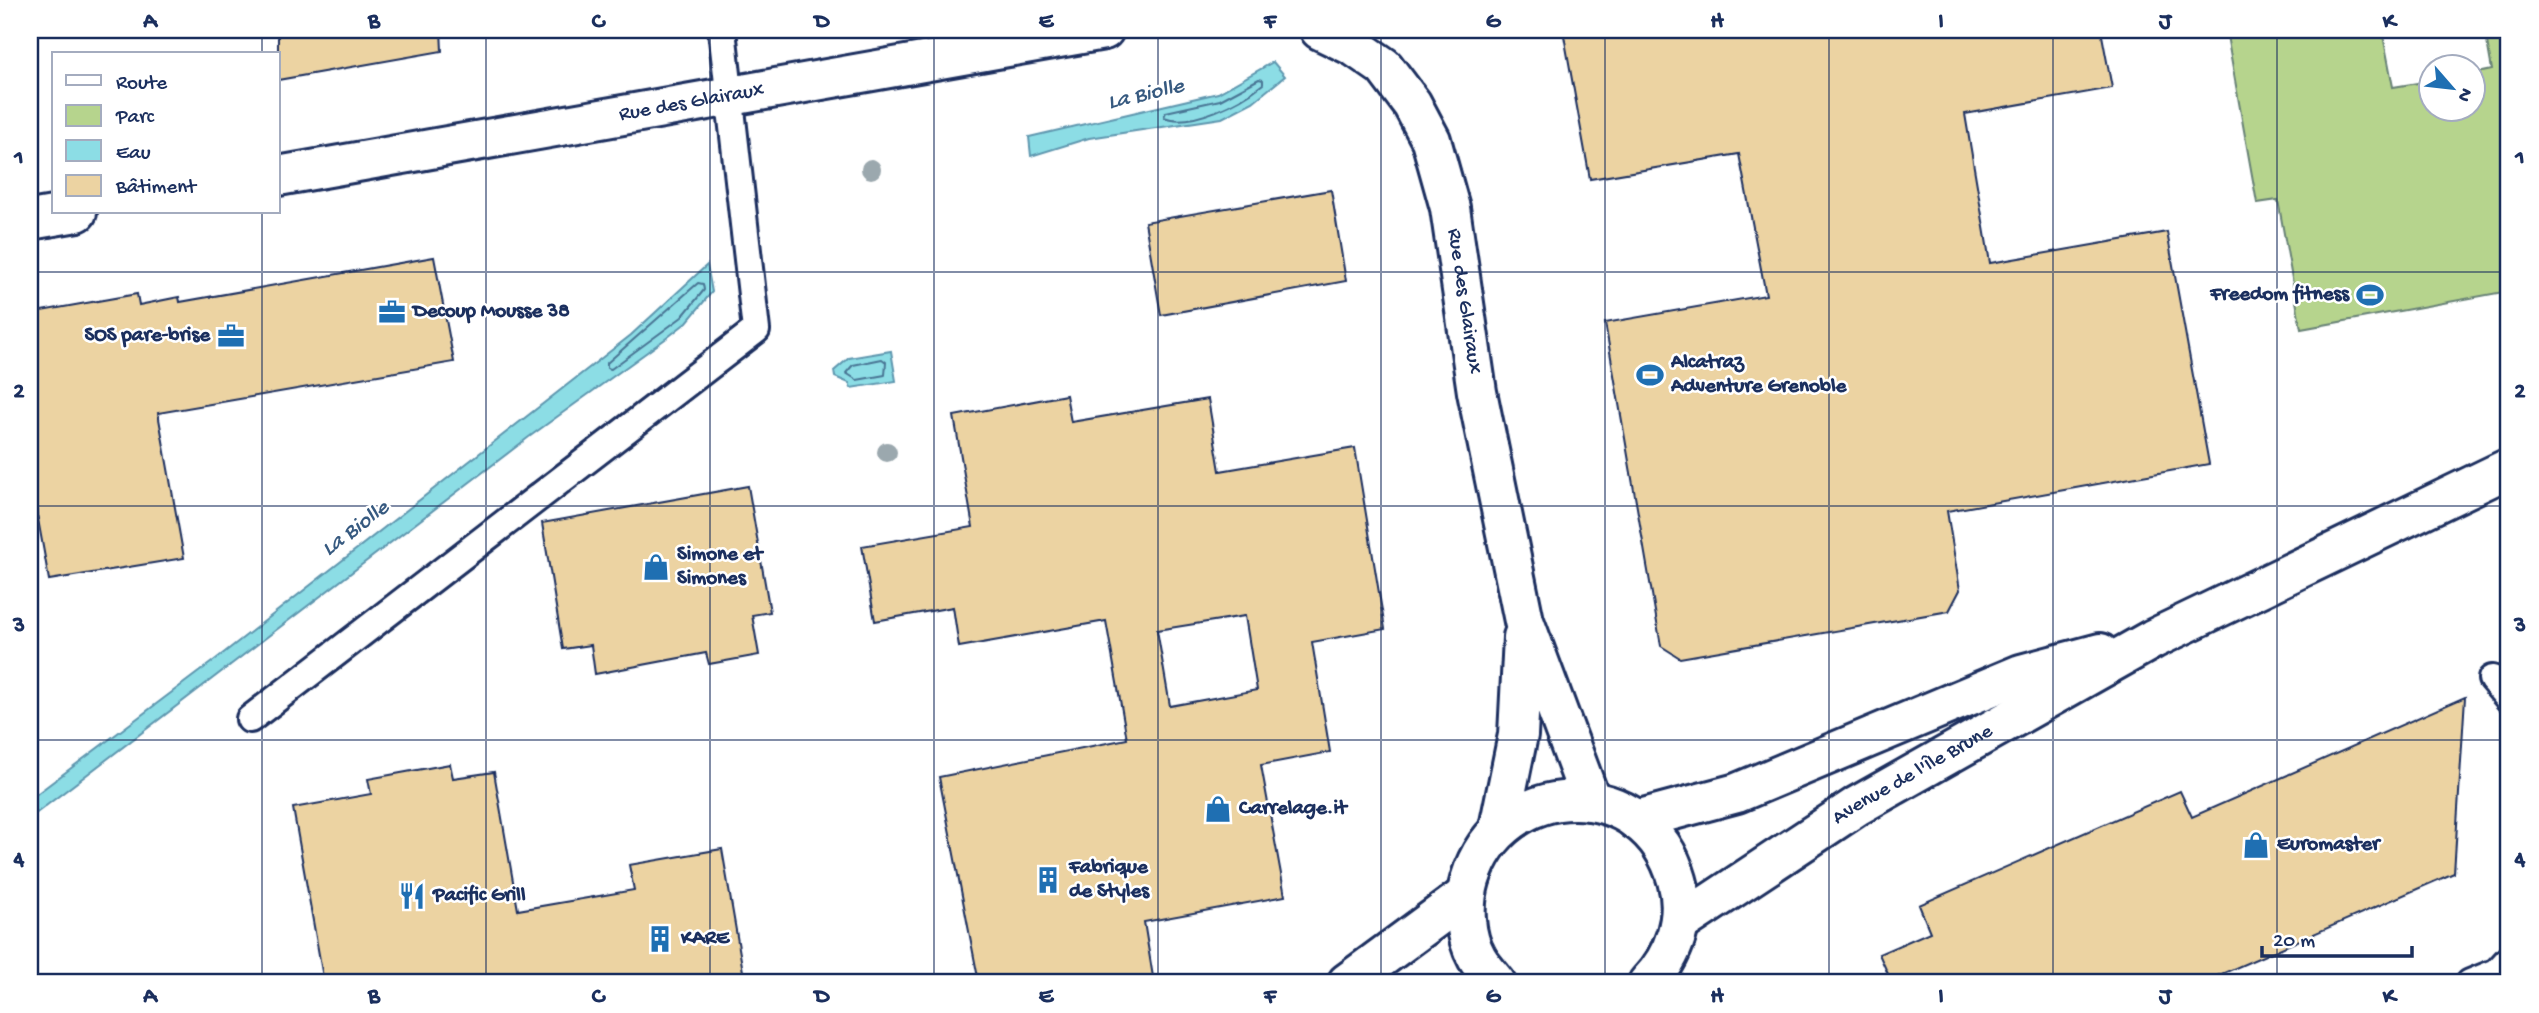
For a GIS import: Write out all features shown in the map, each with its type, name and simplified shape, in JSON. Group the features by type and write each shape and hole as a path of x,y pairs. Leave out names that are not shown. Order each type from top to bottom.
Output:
{"street":[{"name":"Rue des Glairaux","path":"280,176 1104,30"},
{"name":"Rue des Glairaux","path":"1320,30 1355,47 1384,67 1412,103 1431,140 1450,208 1477,392 1524,621 1591,800"},
{"path":"30,220 65,214"},
{"name":"Avenue de l'Île Brune","path":"1680,923 1857,806 2153,639 2509,468"},
{"name":"Rue des Glairaux","path":"1499,828 1518,735 1524,621"},
{"name":"Avenue de l'Île Brune","path":"1636,820 1737,793 2021,674 2153,639"},
{"path":"1496,983 1476,957 1466,927 1465,896 1476,859 1499,828 1526,810 1558,800 1591,800 1622,811 1636,820 1659,840 1673,865 1681,892 1680,923 1676,940 1660,971 1648,983"},
{"path":"1347,983 1465,896"}],"lane":[{"path":"250,719 756,330 722,30"},
{"path":"2470,983 2497,972 2509,959"}],"green space":[{"path":"2226,30 2382,30 2393,87 2416,83 2416,122 2486,122 2486,71 2492,70 2485,30 2509,30 2509,291 2301,329 2278,200 2257,203"}],"water":[{"path":"1273,62 1285,76 1253,102 1222,118 1089,138 1031,156 1029,137 1218,93"},
{"path":"707,265 712,292 687,322 529,437 30,818 30,799 212,662 631,335"},
{"path":"891,351 896,381 851,388 849,383 835,377 834,371 849,358"}],"building":[{"path":"278,30 441,30 442,51 280,80"},
{"path":"1563,30 2101,30 2112,88 1965,114 1990,263 2167,232 2209,464 1947,511 1960,590 1949,611 1680,658 1661,646 1605,323 1766,295 1739,154 1590,179"},
{"path":"1331,190 1346,281 1161,315 1145,222"},
{"path":"434,257 454,362 158,413 184,558 49,580 30,475 30,313 137,294 139,305 179,297 180,302"},
{"path":"1066,395 1071,422 1208,399 1220,471 1355,448 1385,629 1312,642 1330,752 1261,765 1285,896 1144,922 1154,983 979,983 939,777 1127,739 1106,621 959,647 953,607 875,621 862,546 973,527 954,416","holes":["1245,616 1257,690 1170,706 1157,630"]},
{"name":"Simone et Simones","path":"748,486 770,612 752,615 759,655 709,664 706,653 595,674 591,645 563,649 542,523"},
{"name":"Euromaster","path":"2465,697 2454,873 2201,983 1892,983 1879,954 1930,932 1919,905 2180,791 2192,817"},
{"name":"Pacific Grill","path":"450,764 453,778 494,772 518,910 634,890 629,865 722,849 745,983 324,983 293,808 371,794 368,779"}],"place":[{"name":"Freedom fitness","path":"2370,295"},
{"name":"Decoup Mousse 38","path":"392,312"},
{"name":"SOS pare-brise","path":"231,336"},
{"name":"Alcatraz Adventure Grenoble","path":"1650,375"},
{"name":"Simone et Simones","path":"656,567"},
{"name":"Carrelage.it","path":"1218,809"},
{"name":"Euromaster","path":"2256,845"},
{"name":"Fabrique de Styles","path":"1048,880"},
{"name":"Pacific Grill","path":"412,896"},
{"name":"KARE","path":"660,939"}],"water label":[{"name":"La Biolle","path":"1146,95"},
{"name":"La Biolle","path":"356,529"}]}
